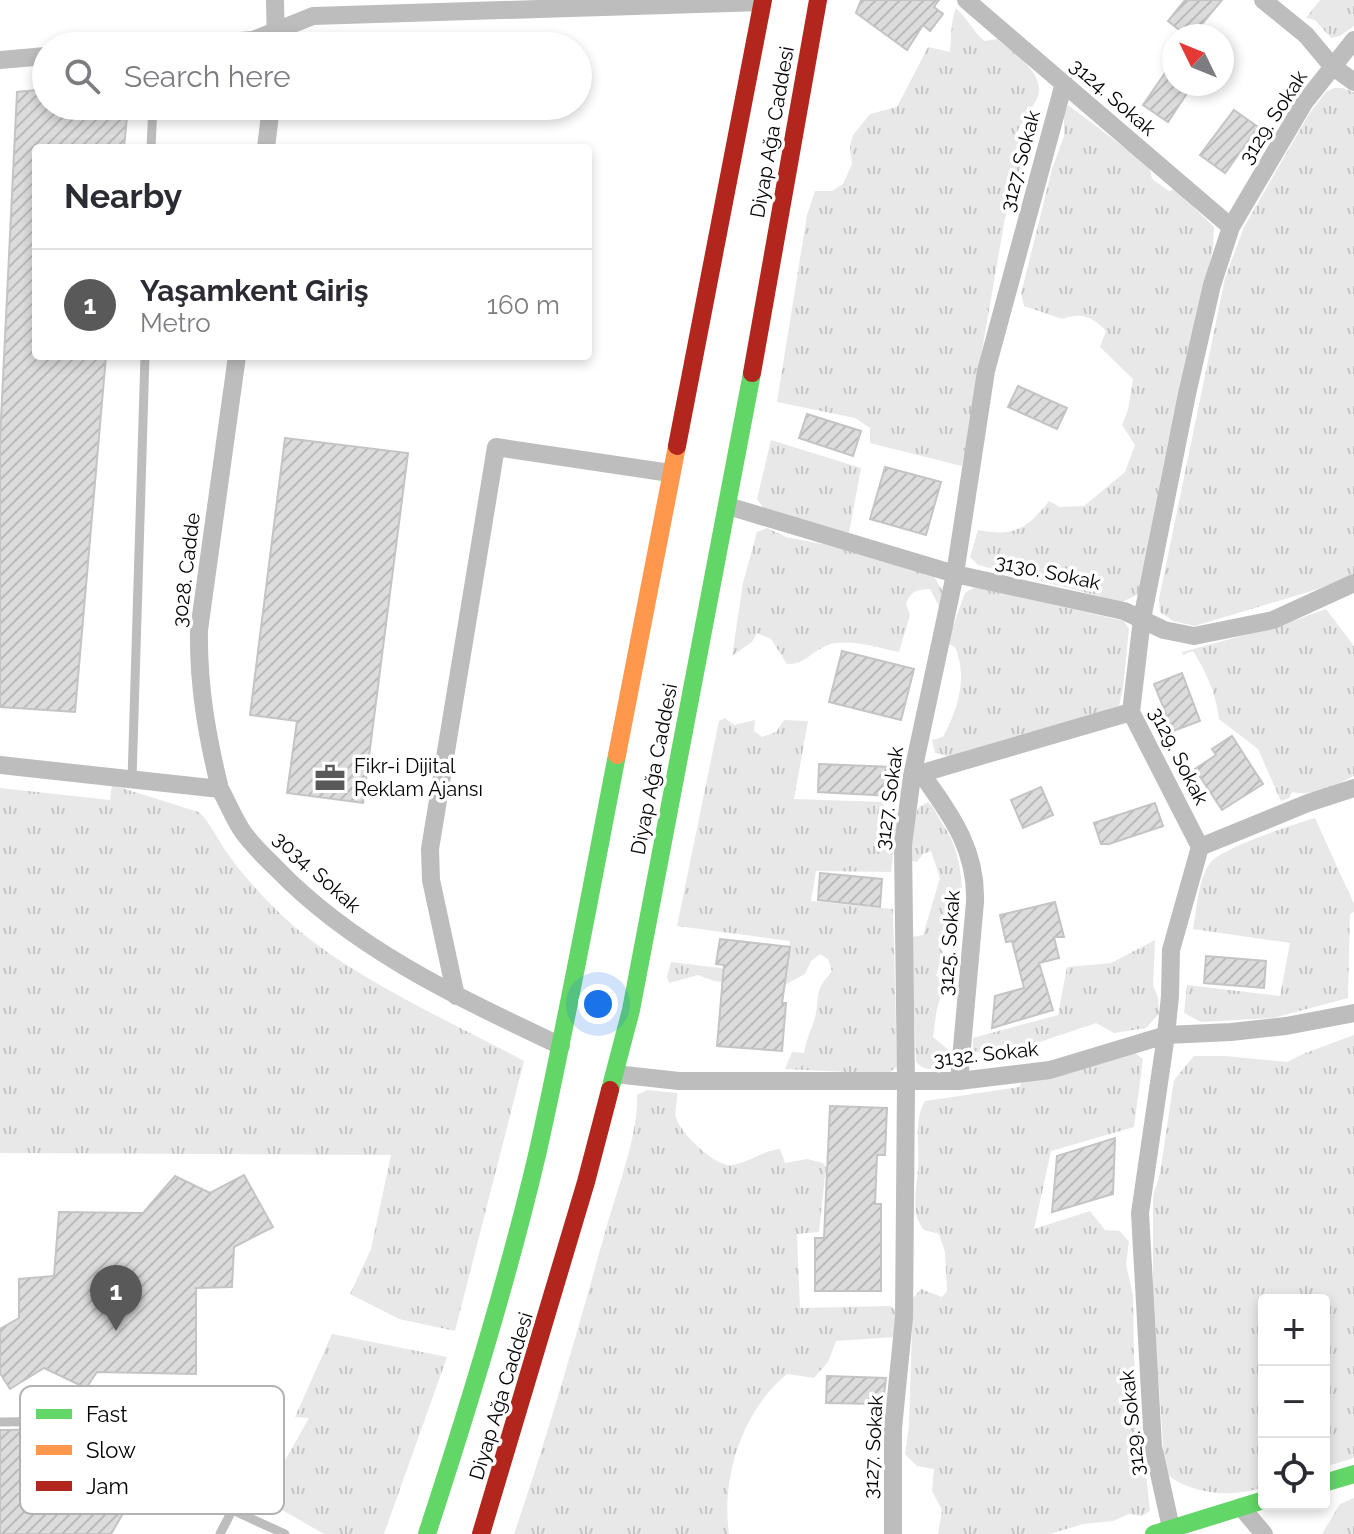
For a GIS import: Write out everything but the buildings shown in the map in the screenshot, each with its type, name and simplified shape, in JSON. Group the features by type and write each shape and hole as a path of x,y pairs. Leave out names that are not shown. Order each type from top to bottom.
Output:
{"main road":[{"name":"Diyap Ağa Caddesi","path":"481,1534 537,1354 631,1010 728,506 818,0"},
{"name":"Diyap Ağa Caddesi","path":"427,1534 473,1394 536,1158 561,1046 762,1"},
{"path":"1330,1481 1354,1474"},
{"path":"1163,1531 1258,1502"}],"street":[{"path":"275,0 276,32"},
{"name":"3124. Sokak","path":"966,0 1231,227"},
{"path":"1263,0 1306,35 1332,66 1354,82"},
{"path":"287,32 313,16 762,1"},
{"name":"3129. Sokak","path":"1163,1531 1153,1446 1140,1213 1166,1035 1171,950 1200,847 1131,712 1142,619 1187,394 1212,285 1231,227 1304,103 1354,40"},
{"path":"0,60 32,57"},
{"name":"3127. Sokak","path":"893,1534 893,1428 904,1318 906,1083 902,862 955,574 986,371 1064,83"},
{"path":"266,144 269,120"},
{"name":"3028. Cadde","path":"220,789 203,709 198,669 199,630 236,360"},
{"path":"456,996 431,880 430,849 496,447 670,473"},
{"name":"3130. Sokak","path":"728,506 955,574 1124,611 1164,630 1194,636 1273,620 1354,583"},
{"path":"917,774 1131,712"},
{"path":"0,765 220,789"},
{"name":"3125. Sokak","path":"917,774 961,831 974,873 975,902 959,1081"},
{"path":"1200,847 1308,803 1354,788"},
{"name":"3034. Sokak","path":"220,789 244,833 289,881 348,930 407,969 456,996 561,1046"},
{"name":"3132. Sokak","path":"615,1074 679,1081 959,1081 1050,1070 1166,1035 1286,1026 1354,1013"},
{"path":"1241,1507 1264,1534"}],"lane":[{"path":"151,144 152,120"},
{"path":"132,780 145,360"},
{"path":"0,1422 20,1422"},
{"path":"220,1534 230,1514"},
{"path":"241,1514 285,1534"}],"green space":[{"path":"1320,0 1354,0 1354,26 1331,38 1315,20 1306,18"},
{"path":"956,8 984,41 997,39 1021,59 1039,85 1039,94 1015,136 1022,144 1031,143 1005,218 962,466 870,443 870,428 855,418 777,402 807,215 815,191 832,191 843,184 852,164 850,146 853,135 870,114 897,107 928,47 950,52"},
{"path":"1334,88 1354,92 1354,574 1318,589 1195,626 1173,621 1160,612 1159,599 1225,278 1244,227 1309,114 1326,92"},
{"path":"1068,105 1149,166 1152,179 1169,191 1175,189 1214,227 1213,249 1165,456 1139,594 1122,602 978,565 970,557 978,530 1001,532 1019,529 1049,501 1060,507 1084,506 1125,472 1135,445 1122,425 1133,379 1100,347 1106,331 1086,317 1062,319 1024,306 1021,294 1052,169 1064,136 1064,114"},
{"path":"771,440 861,468 849,533 763,507 757,499"},
{"path":"767,528 786,537 827,545 933,575 942,590 940,608 930,589 910,596 906,604 910,615 899,652 864,644 836,643 799,662 787,664 771,639 757,633 752,642 732,656 743,583 757,532"},
{"path":"975,587 1124,621 1129,629 1119,706 954,758 935,753 932,740 943,737 960,693 959,658 955,647 947,643 965,593"},
{"path":"1326,609 1354,646 1354,776 1316,792 1292,792 1289,798 1281,801 1258,749 1219,719 1210,683 1193,651 1183,655 1182,652 1282,625"},
{"path":"725,718 734,725 755,720 754,731 762,737 776,732 784,720 808,721 794,799 883,802 885,810 893,808 898,814 891,872 816,871 811,901 893,909 897,1067 887,1074 785,1069 792,1052 804,1053 816,1014 819,990 832,972 828,959 820,954 811,961 805,974 783,986 739,986 698,975 669,983 667,977 671,962 787,976 790,941 677,926 719,721"},
{"path":"112,785 199,812 253,885 287,920 321,948 436,1016 524,1061 455,1331 399,1319 350,1294 371,1249 391,1155 0,1153 0,788 110,800"},
{"path":"928,802 955,849 962,893 957,936 949,921 938,946 943,952 936,976 946,979 950,986 939,1002 933,1037 950,1051 941,1066 932,1069 916,1062 912,937 923,935 940,878 931,851 923,854 917,862 912,861 910,835 918,808"},
{"path":"1315,818 1354,904 1354,912 1350,914 1348,998 1273,1018 1201,1022 1184,1013 1187,985 1280,996 1290,943 1193,929 1199,894 1203,876 1218,856"},
{"path":"1155,940 1153,985 1159,1014 1146,1028 1114,1033 1096,1023 1007,1053 973,1052 973,1038 1058,1015 1067,967 1111,963"},
{"path":"1354,1035 1354,1458 1330,1465 1330,1294 1258,1294 1258,1488 1239,1493 1200,1490 1165,1473 1153,1300 1153,1196 1160,1173 1174,1080 1194,1056 1287,1062"},
{"path":"1135,1053 1143,1059 1134,1127 1051,1151 1034,1229 1090,1211 1105,1230 1120,1231 1129,1242 1126,1264 1133,1295 1134,1358 1150,1511 1142,1516 1129,1514 1113,1521 1083,1524 1050,1534 938,1534 942,1510 932,1491 934,1469 917,1466 905,1454 909,1426 913,1298 921,1289 942,1297 947,1291 945,1252 939,1234 924,1230 916,1213 921,1109 925,1101 1019,1087 1023,1080"},
{"path":"647,1090 677,1093 679,1125 700,1149 717,1161 738,1164 780,1149 785,1163 807,1159 823,1163 826,1167 819,1232 797,1234 800,1308 891,1306 897,1313 895,1337 836,1341 828,1362 814,1378 787,1374 771,1389 738,1446 728,1490 729,1534 514,1534 627,1160 635,1125 637,1095"},
{"path":"332,1334 447,1357 384,1534 324,1534 284,1511 284,1462 309,1418 295,1417"},
{"path":"1354,1498 1354,1534 1322,1534 1340,1504"}],"traffic: fast":[{"path":"610,1090 631,1010 752,373"},
{"path":"427,1534 486,1346 537,1155 617,755"},
{"path":"1330,1481 1354,1474"},
{"path":"1154,1534 1258,1502"}],"traffic: slow":[{"path":"617,755 677,446"}],"traffic: jam":[{"path":"677,446 763,0"},
{"path":"752,373 818,0"},
{"path":"481,1534 586,1182 610,1090"}],"place":[{"name":"Fikr-i Dijital Reklam Ajansı","path":"330,778"},
{"name":"Yaşamkent Giriş","path":"116,1331"}]}
